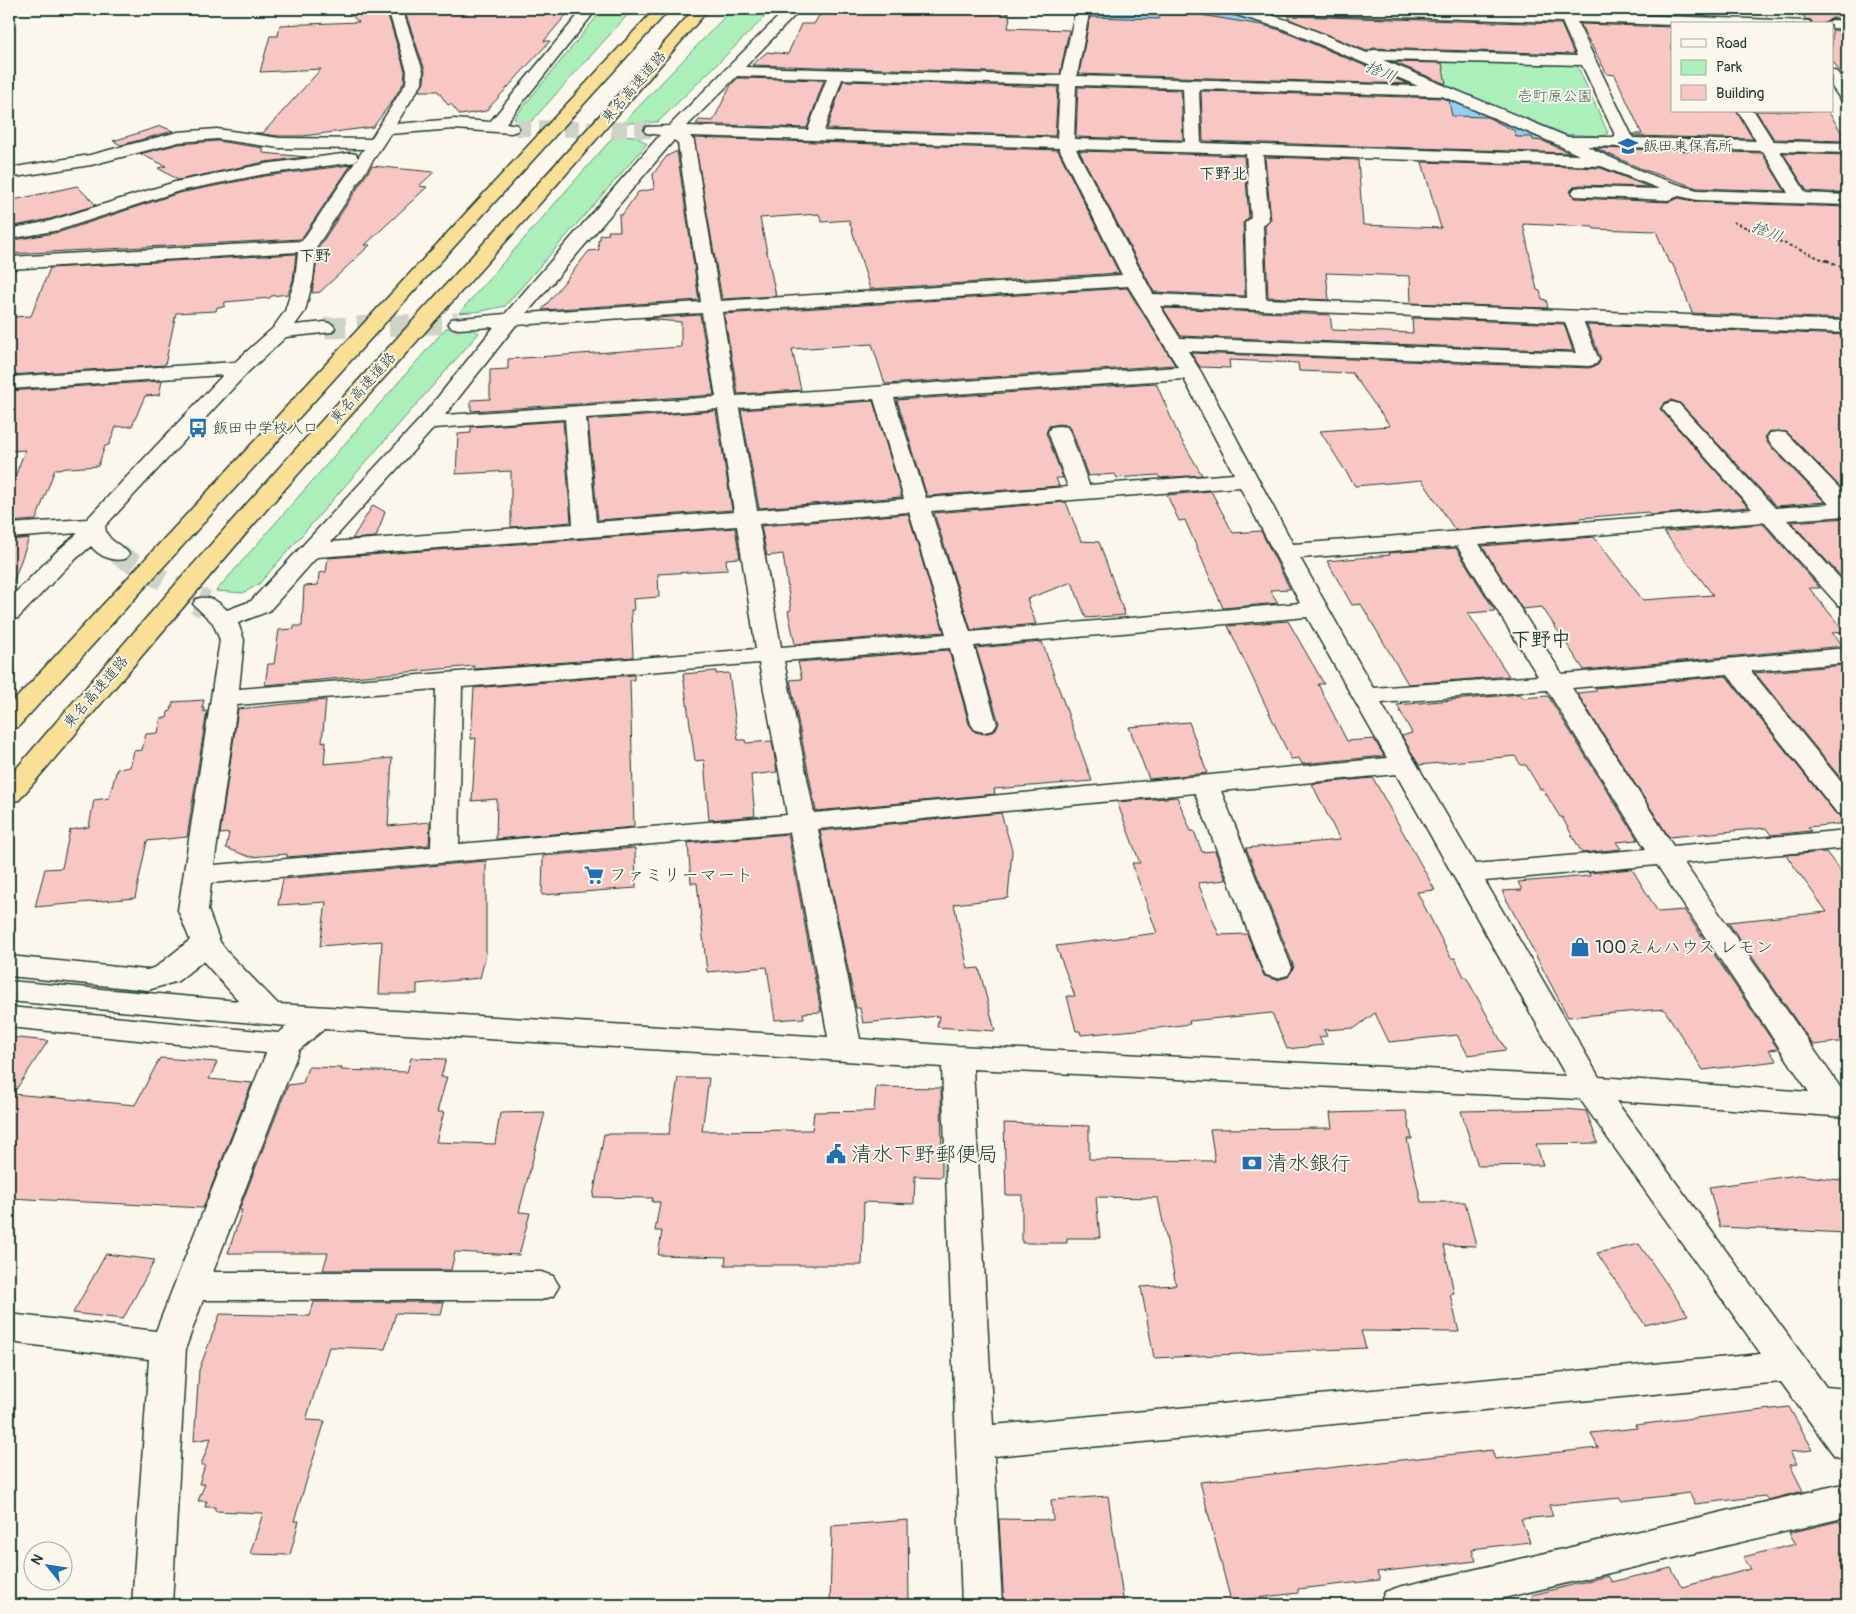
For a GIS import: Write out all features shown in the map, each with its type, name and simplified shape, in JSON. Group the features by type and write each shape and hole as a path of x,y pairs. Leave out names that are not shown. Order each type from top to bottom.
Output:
{"highway":[{"path":"576,105 652,9"},
{"name":"東名高速道路","path":"9,721 663,9"},
{"name":"東名高速道路","path":"9,794 134,648 344,409 538,196 702,9"}],"street":[{"path":"9,614 94,528 242,368 280,332 295,311 304,280 308,246 377,143 414,83 415,72 395,9"},
{"path":"494,127 590,9"},
{"path":"278,1029 219,962 206,943 192,910 225,698 232,640 215,612 260,606 428,422 662,131 732,71 794,9"},
{"path":"1083,9 1068,81 1065,144 1134,280 1191,372 1315,609 1589,1088 1790,1366 1832,1402 1847,1444"},
{"path":"1231,9 1286,25 1677,190 1697,195 1847,200"},
{"path":"1241,9 1566,13 1762,22"},
{"path":"1805,9 1815,22"},
{"path":"1566,13 1587,61 1627,142"},
{"path":"1834,24 1847,25"},
{"path":"1358,55 1587,61"},
{"path":"732,71 1441,91"},
{"path":"814,136 836,74"},
{"path":"1834,78 1847,97"},
{"path":"1191,84 1193,148"},
{"path":"1747,112 1801,199"},
{"path":"9,234 53,226 175,187 377,143 454,124 515,128"},
{"path":"662,131 1603,160"},
{"path":"662,131 686,141 711,307 770,654 846,1048"},
{"path":"9,173 91,160 178,137 218,134 279,143 377,143"},
{"path":"1564,141 1847,148"},
{"path":"1254,150 1260,220 1254,222 1257,304"},
{"path":"1581,192 1668,195 1677,190"},
{"path":"9,263 308,246"},
{"path":"458,323 1134,280"},
{"path":"1147,300 1847,327"},
{"path":"1174,344 1588,360 1572,316"},
{"path":"280,332 325,328"},
{"path":"9,383 242,368"},
{"path":"428,422 1191,372"},
{"path":"882,392 960,640 984,724"},
{"path":"1672,408 1847,600"},
{"path":"575,412 586,530"},
{"path":"1059,432 1081,493"},
{"path":"1285,552 1847,509 1778,438"},
{"path":"310,551 1248,480"},
{"path":"9,531 94,528"},
{"path":"94,528 101,544 117,554"},
{"path":"1464,538 1664,854 1841,1105"},
{"path":"225,698 960,640 1315,609"},
{"path":"1366,696 1554,682 1847,655"},
{"path":"1733,666 1847,807"},
{"path":"445,855 449,680"},
{"path":"197,875 803,823 1403,765"},
{"path":"1205,784 1277,968"},
{"path":"1466,874 1847,838"},
{"path":"9,966 148,980 167,974 206,943"},
{"path":"9,991 278,1029"},
{"path":"9,1017 278,1029 317,1018 846,1048 957,1057 1589,1088 1841,1105"},
{"path":"152,1605 168,1347 278,1029"},
{"path":"957,1057 982,1605"},
{"path":"190,1286 541,1286"},
{"path":"9,1328 168,1347"},
{"path":"975,1442 1790,1366"},
{"path":"1399,1605 1847,1500"}],"path":[{"path":"1729,220 1847,269"}],"green space":[{"path":"603,9 633,9 529,124 517,123 514,118"},
{"path":"732,9 770,9 769,13 658,122 623,123"},
{"name":"壱町原公園","path":"1381,59 1576,63 1608,133 1604,136 1557,134 1378,61"},
{"path":"615,135 636,136 647,144 505,306 459,313"},
{"path":"468,327 479,333 259,584 243,593 216,591 446,328"}],"building":[{"path":"344,9 386,9 405,71 404,82 393,100 373,127 303,136 255,133 263,133 321,69 260,72 270,36 278,36 280,25 359,22"},
{"path":"404,9 571,9 544,41 550,41 486,111 460,115 451,104 448,105 438,91 419,91 424,83 425,70"},
{"path":"823,9 1004,9 1004,13 1009,13 1008,28 1069,30 1060,74 752,65 767,52 788,54 801,24 814,24"},
{"path":"1799,9 1847,9 1847,19 1832,18 1826,22 1812,22 1805,19"},
{"path":"1159,14 1201,15 1262,25 1280,30 1408,84 1079,74 1090,17 1159,19"},
{"path":"1288,16 1561,24 1574,54 1373,48 1367,51 1289,19"},
{"path":"1580,24 1671,27 1671,112 1737,112 1753,139 1634,136 1633,134 1642,134 1615,75 1607,74"},
{"path":"1834,30 1847,31 1847,83 1834,63"},
{"path":"1393,62 1442,63 1446,84"},
{"path":"738,78 824,80 807,128 696,124 699,120 713,121 731,85"},
{"path":"843,81 1058,87 1055,136 827,129"},
{"path":"1078,87 1181,90 1183,140 1076,137"},
{"path":"1201,91 1442,98 1449,101 1452,116 1487,117 1515,131 1516,137 1532,137 1533,140 1543,141 1570,153 1203,141"},
{"path":"1757,112 1829,112 1847,141 1774,139"},
{"path":"161,126 173,131 121,145 113,141"},
{"path":"694,138 1058,150 1119,273 870,289 849,220 822,222 819,214 760,218 776,296 722,299"},
{"path":"217,141 263,148 263,153 307,157 265,162 178,180 158,168 166,166 140,154 179,144"},
{"path":"1595,148 1762,153 1785,191 1697,188 1642,169"},
{"path":"677,151 699,300 542,310 589,251 599,250 598,240 600,240 600,235 609,234 608,231 620,231 619,215 622,215 638,192 654,189 653,174 667,156"},
{"path":"1079,151 1244,156 1249,217 1243,223 1245,296 1154,292"},
{"path":"1783,153 1847,155 1847,193 1807,191"},
{"path":"1265,157 1358,160 1363,225 1441,228 1422,162 1601,168 1649,187 1581,185 1575,186 1570,191 1575,198 1668,202 1679,198 1697,202 1847,207 1847,319 1692,313 1680,280 1672,263 1669,263 1656,231 1523,224 1537,290 1540,291 1542,299 1546,300 1548,308 1411,303 1410,276 1326,273 1329,300 1268,297 1265,226 1271,220"},
{"path":"351,165 301,239 9,254 9,241 60,232 179,193 265,176"},
{"path":"372,166 434,172 419,186 427,187 365,245 370,245 320,292 312,293 319,247"},
{"path":"77,186 96,205 50,219 9,227 9,201"},
{"path":"296,254 293,280 288,294 271,296 270,298 225,302 224,307 217,307 216,311 176,313 165,365 9,375 9,317 31,316 50,268"},
{"path":"1127,288 1175,365 885,384 872,344 792,349 801,390 738,394 724,314"},
{"path":"1163,308 1330,315 1332,330 1413,333 1412,318 1564,324 1573,351 1181,336"},
{"path":"700,315 714,395 471,411 471,400 490,399 490,370 508,369 508,359 681,347 681,322 644,319"},
{"path":"1587,325 1847,335 1847,494 1787,432 1770,431 1765,437 1768,444 1825,502 1776,506 1680,403 1671,400 1664,403 1660,409 1748,507 1650,515 1648,512 1580,518 1581,520 1455,530 1422,480 1355,486 1320,431 1390,426 1352,373 1299,371 1298,363 1229,360 1230,368 1200,367 1191,353 1589,368 1598,365 1601,359"},
{"path":"162,381 159,395 145,396 132,426 116,427 109,445 105,446 98,466 55,469 36,520 9,522 9,493 25,450 9,451 9,391"},
{"path":"1156,383 1178,434 1202,475 1160,478 1158,475 1117,478 1115,474 1088,476 1072,431 1067,425 1059,424 1049,426 1046,433 1063,478 1056,478 1059,486 927,496 897,400"},
{"path":"873,401 902,497 759,508 741,410"},
{"path":"716,411 732,510 598,520 588,420"},
{"path":"563,421 571,522 511,527 511,471 456,474 458,434 471,433 471,427"},
{"path":"1211,491 1233,533 1261,531 1290,589 1270,590 1278,603 1223,608 1185,520 1179,521 1167,495"},
{"path":"1066,502 1081,541 1099,542 1125,615 1086,618 1072,582 1027,599 1036,624 971,630 934,513"},
{"path":"373,505 385,512 376,537 352,539"},
{"path":"908,514 944,632 795,644 788,611 791,610 783,554 767,556 761,526"},
{"path":"1847,518 1847,583 1791,522"},
{"path":"1763,524 1820,588 1809,588 1845,632 1832,633 1844,646 1584,670 1542,607 1522,609 1482,546 1594,537 1643,600 1713,595 1664,532"},
{"path":"735,528 740,558 726,559 727,570 658,574 659,597 633,599 634,610 631,610 633,657 474,669 474,666 265,685 268,664 274,664 279,630 294,629 294,626 302,626 304,586 318,585 319,573 326,572 328,558"},
{"path":"29,538 12,586 9,585 9,540"},
{"path":"1456,548 1495,611 1468,613 1509,676 1408,684 1361,604 1352,605 1327,561 1390,555 1389,553"},
{"path":"1288,621 1324,684 1318,684 1347,741 1374,739 1384,756 1302,764 1299,758 1291,759 1228,626"},
{"path":"1042,642 1092,781 994,789 995,794 816,811 790,680 802,679 798,662 949,650 969,724 975,732 984,734 995,731 999,723 976,648"},
{"path":"1847,665 1847,786 1755,673"},
{"path":"716,671 716,674 729,673 738,740 745,740 746,743 772,741 777,772 751,775 755,816 709,820 704,760 695,761 683,674"},
{"path":"634,675 634,680 630,680 634,827 496,839 497,799 472,801 476,738 471,739 474,688"},
{"path":"1726,676 1836,814 1847,817 1847,823 1808,827 1811,831 1771,835 1766,828 1669,837 1577,693 1597,691 1595,688"},
{"path":"1520,694 1523,698 1548,696 1638,840 1616,842 1621,849 1582,853 1562,817 1560,817 1543,789 1540,789 1526,765 1521,765 1515,756 1419,765 1402,736 1412,733 1397,705"},
{"path":"204,700 202,708 204,708 204,712 207,711 187,837 147,841 135,898 35,907 45,869 62,868 70,830 89,827 94,800 109,798 117,769 130,767 134,751 142,750 146,734 158,733 161,718 167,718 173,702"},
{"path":"326,700 322,742 326,741 324,764 392,758 388,826 430,822 429,845 287,857 287,854 250,857 226,848 229,833 220,834 238,709"},
{"path":"1189,722 1207,773 1149,779 1129,727"},
{"path":"1373,778 1435,890 1417,892 1451,958 1455,958 1506,1050 1468,1055 1457,1035 1389,1042 1375,1013 1355,1028 1324,1030 1327,1036 1319,1037 1323,1045 1287,1049 1272,1013 1189,1021 1190,1024 1158,1028 1081,1035 1080,1031 1076,1031 1067,996 1075,996 1056,946 1157,933 1132,863 1140,863 1117,802 1177,797 1202,852 1215,851 1226,880 1198,883 1219,935 1247,934 1264,976 1277,980 1288,977 1294,967 1246,848 1340,840 1312,784"},
{"path":"1001,813 1012,850 1008,898 954,904 968,969 979,968 995,1031 937,1027 939,1016 863,1023 860,1008 856,1008 820,831"},
{"path":"788,834 821,1012 803,1013 804,1018 775,1020 767,967 707,972 697,883 691,883 688,843"},
{"path":"635,848 636,888 542,895 543,856"},
{"path":"1826,852 1847,880 1847,1041 1813,1045 1728,922 1827,912 1786,855"},
{"path":"486,861 486,954 480,978 417,984 417,994 379,994 382,941 320,946 326,902 278,905 283,879"},
{"path":"1632,869 1658,912 1684,910 1778,1049 1769,1050 1777,1061 1703,1070 1664,1009 1568,1017 1502,891 1522,890 1518,882 1590,876 1589,873"},
{"path":"9,1037 48,1041 13,1094 135,1105 160,1058 217,1062 209,1079 252,1083 203,1208 9,1198"},
{"path":"411,1058 446,1059 441,1077 447,1077 437,1112 444,1112 436,1142 495,1144 500,1113 545,1112 519,1212 530,1213 519,1255 455,1252 451,1270 323,1270 328,1253 228,1253 242,1210 239,1210 288,1085 303,1083 308,1067 407,1072"},
{"path":"678,1078 709,1078 702,1131 812,1130 814,1112 874,1111 876,1087 941,1088 942,1177 915,1176 914,1204 864,1202 862,1265 725,1265 726,1257 658,1255 662,1231 655,1231 660,1202 652,1202 653,1198 593,1197 604,1134 669,1134"},
{"path":"1565,1109 1586,1111 1598,1143 1536,1144 1543,1165 1478,1166 1461,1111"},
{"path":"1406,1111 1412,1139 1407,1139 1421,1202 1465,1202 1476,1246 1444,1245 1454,1293 1450,1294 1459,1332 1361,1331 1366,1348 1154,1358 1141,1287 1176,1285 1158,1198 1096,1197 1100,1238 1067,1238 1067,1243 1022,1243 1022,1195 1006,1195 1004,1123 1089,1126 1089,1159 1215,1161 1210,1129 1332,1128 1330,1113"},
{"path":"1798,1175 1847,1181 1847,1233 1720,1227 1709,1187"},
{"path":"1639,1244 1688,1315 1645,1325 1597,1253"},
{"path":"106,1254 155,1260 123,1319 73,1313"},
{"path":"314,1302 444,1302 441,1314 396,1313 385,1349 329,1347 306,1420 325,1421 294,1521 299,1521 290,1555 250,1554 263,1513 215,1511 215,1507 205,1507 207,1501 198,1501 205,1484 199,1484 205,1465 201,1465 211,1438 194,1441 199,1370 220,1314 310,1316"},
{"path":"1789,1407 1813,1450 1790,1452 1797,1464 1790,1465 1803,1491 1768,1500 1765,1496 1695,1504 1690,1493 1622,1501 1620,1498 1549,1505 1553,1516 1521,1519 1530,1542 1472,1549 1476,1561 1377,1572 1380,1580 1298,1589 1298,1593 1231,1601 1200,1482 1492,1450 1495,1459 1598,1448 1591,1433 1637,1428 1635,1425"},
{"path":"1108,1496 1124,1605 1004,1605 999,1519 1053,1520 1051,1500"},
{"path":"908,1520 909,1605 830,1605 832,1526"},
{"path":"1839,1521 1847,1533 1847,1605 1533,1605 1532,1595 1608,1576 1612,1582 1671,1568 1682,1587 1751,1569 1743,1557 1796,1544 1789,1533"}],"waterway":[{"name":"捨川","path":"1085,9 1199,14 1268,24 1609,166"},
{"name":"捨川","path":"1680,196 1847,265"}],"tunnel":[{"path":"515,128 652,130"},
{"path":"325,328 458,323"},
{"path":"117,554 200,601"},
{"path":"197,600 205,604"}],"place":[{"name":"飯田東保育所","path":"1628,146"},
{"name":"飯田中学校入口","path":"198,428"},
{"name":"ファミリーマート","path":"594,875"},
{"name":"100えんハウス レモン","path":"1580,947"},
{"name":"清水下野郵便局","path":"836,1154"},
{"name":"清水銀行","path":"1252,1163"}],"district":[{"name":"下野北","path":"1223,174"},
{"name":"下野","path":"315,256"},
{"name":"下野中","path":"1541,639"}]}
